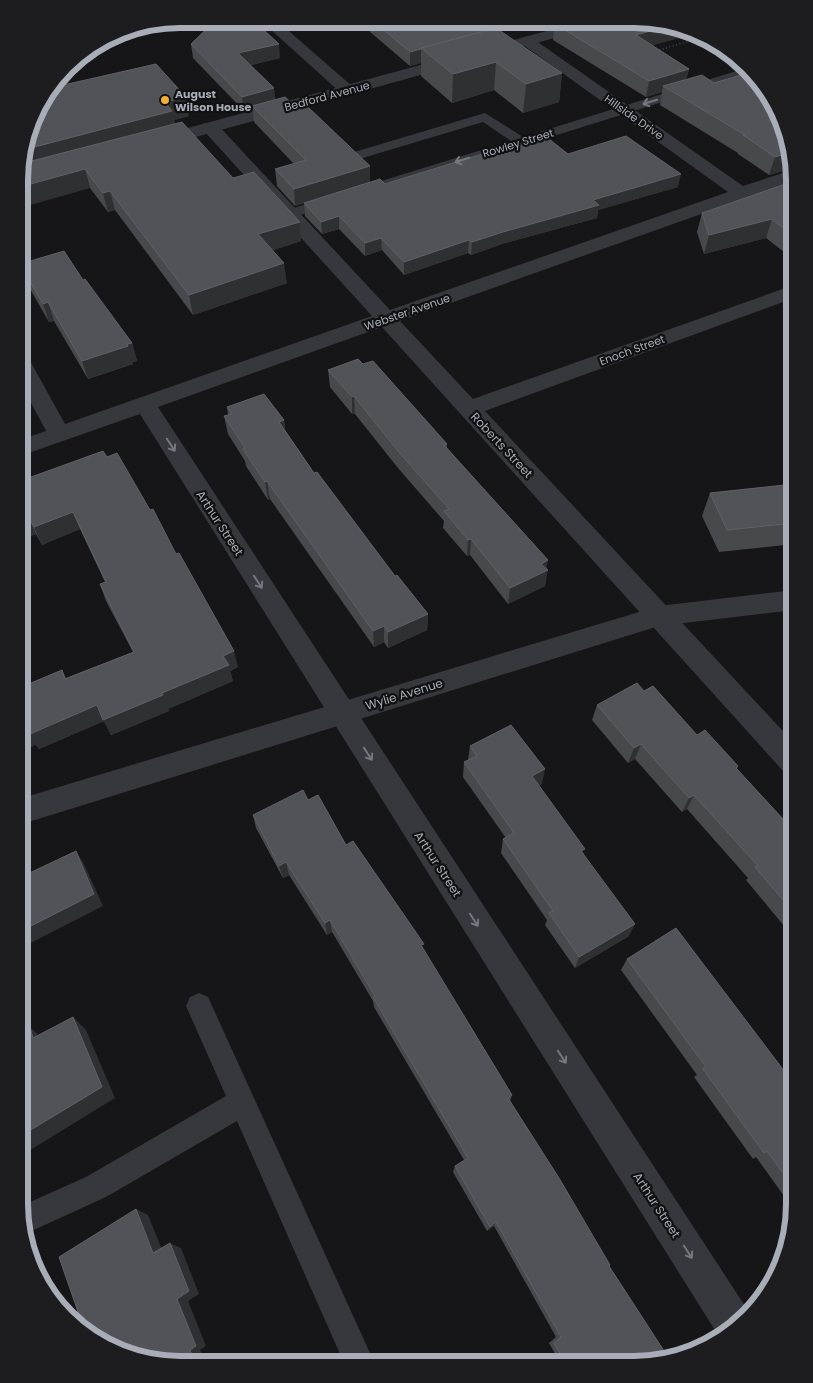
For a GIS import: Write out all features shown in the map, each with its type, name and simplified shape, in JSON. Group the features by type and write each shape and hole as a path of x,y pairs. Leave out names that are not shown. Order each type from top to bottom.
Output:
{"street":[{"path":"277,28 347,90"},
{"name":"Bedford Avenue","path":"143,145 575,28"},
{"name":"Hillside Drive","path":"527,41 741,193"},
{"name":"Roberts Street","path":"210,127 785,754"},
{"name":"Webster Avenue","path":"28,445 786,177"},
{"name":"Enoch Street","path":"469,409 786,296"},
{"path":"28,377 59,434"},
{"name":"Arthur Street","path":"145,404 731,1320"},
{"name":"Wylie Avenue","path":"28,809 659,616 786,601"}],"lane":[{"name":"Rowley Street","path":"289,214 742,73"},
{"path":"356,156 485,117 520,142"},
{"path":"199,1006 356,1356"},
{"path":"29,1219 96,1186 243,1102"}],"path":[{"path":"656,51 693,40"}],"building":[{"path":"208,28 262,28 279,44 238,53 274,88 242,97 191,44"},
{"path":"382,28 475,28 481,32 410,52"},
{"path":"496,28 562,73 526,84 496,62 453,74 421,48"},
{"path":"562,28 656,29 636,35 689,69 649,81"},
{"path":"156,64 186,97 165,102 172,111 31,148 39,121 60,86"},
{"path":"743,74 765,103 774,121 783,155 775,157 743,135 745,135 663,86 702,75 714,83"},
{"path":"285,97 298,109 308,107 370,166 294,189 275,169 306,160 252,106"},
{"path":"182,122 233,178 254,172 300,222 258,234 284,263 189,295 110,191 103,193 85,169 28,185 29,162"},
{"path":"544,135 568,154 626,136 681,174 593,200 599,205 472,242 469,240 404,262 381,238 365,243 339,216 321,222 304,203 380,179 385,184"},
{"path":"786,184 786,230 772,219 709,235 702,213"},
{"path":"64,251 83,280 85,279 132,343 82,361 48,302 43,304 28,278 28,262"},
{"path":"358,359 363,364 373,361 447,444 444,445 548,560 541,564 548,570 510,588 471,539 468,540 444,511 449,509 398,451 354,396 352,397 328,370"},
{"path":"264,394 284,420 279,422 314,473 317,472 395,576 397,575 428,614 388,632 384,626 373,631 267,481 265,482 224,416 232,414 227,407"},
{"path":"103,451 107,457 117,453 150,510 153,509 176,554 179,553 234,651 223,656 229,665 103,720 97,705 30,734 28,729 28,684 62,670 65,679 134,652 100,584 106,582 73,512 34,527 28,516 28,478"},
{"path":"786,485 786,524 727,530 710,493"},
{"path":"637,683 644,691 653,686 697,735 705,730 738,766 736,768 785,822 785,903 755,867 758,866 694,795 689,798 641,744 634,748 597,705"},
{"path":"511,725 545,769 532,776 585,849 581,851 635,924 579,957 549,913 553,911 503,839 514,833 464,762 477,756 470,746"},
{"path":"303,790 308,800 318,795 346,845 353,841 424,944 421,945 512,1095 508,1098 559,1178 609,1266 665,1352 634,1356 561,1356 554,1343 561,1337 496,1222 490,1227 455,1166 468,1158 330,920 325,923 286,862 279,866 253,815"},
{"path":"76,851 94,894 28,927 28,874"},
{"path":"676,928 785,1072 785,1176 767,1151 764,1153 703,1069 706,1067 627,959"},
{"path":"73,1017 102,1087 28,1132 28,1028 30,1027 33,1038"},
{"path":"136,1209 153,1253 170,1243 189,1291 177,1299 196,1346 190,1350 192,1356 159,1354 140,1350 121,1344 87,1324 80,1318 59,1257"}],"place":[{"name":"August Wilson House","path":"165,100"}]}
